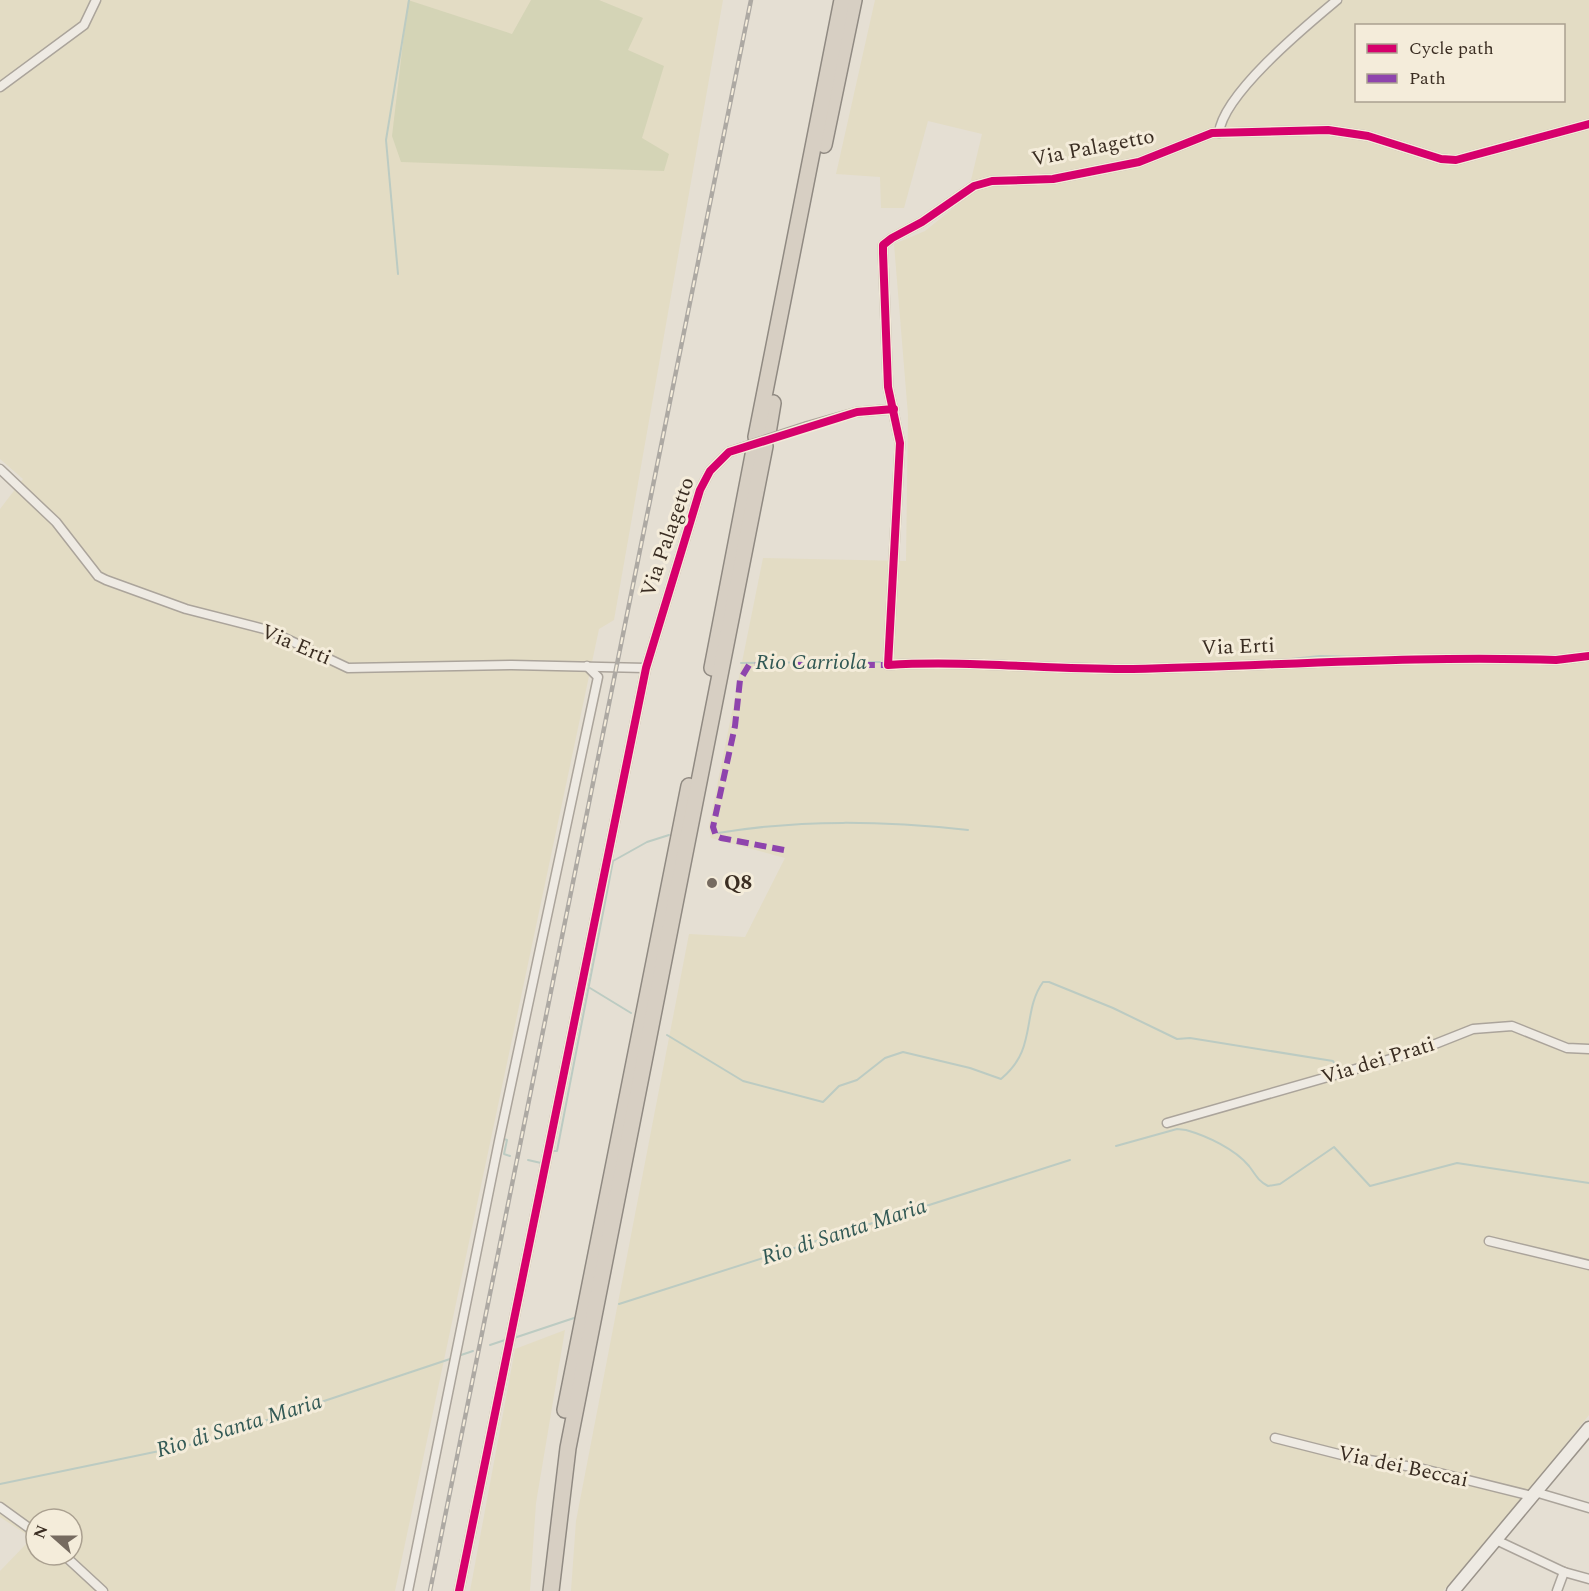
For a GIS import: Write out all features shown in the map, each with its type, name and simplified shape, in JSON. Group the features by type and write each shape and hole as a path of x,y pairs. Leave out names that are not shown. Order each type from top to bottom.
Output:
{"highway":[{"path":"551,1591 568,1448 843,0"},
{"path":"541,1591 554,1478 574,1357 701,729 854,0"}],"main road":[{"path":"1453,1591 1589,1428"}],"street":[{"path":"0,87 84,25 96,0"},
{"path":"1219,133 1220,121 1263,66 1337,0"},
{"name":"Via Palagetto","path":"888,665 900,443 888,387 882,253 883,245 892,238 922,222 975,186 992,181 1053,178 1139,162 1219,133 1328,130 1368,136 1441,159 1456,160 1589,124"},
{"name":"Via Palagetto","path":"459,1591 646,668 700,490 711,471 729,452 857,412 894,409"},
{"name":"Via Erti","path":"0,469 56,522 98,576 186,609 268,630 348,668 587,666 646,668"},
{"name":"Via Erti","path":"888,665 1008,664 1131,669 1321,660 1556,660 1589,657"},
{"path":"408,1591 500,1137 598,677 587,666"},
{"name":"Via dei Prati","path":"1167,1123 1415,1052 1473,1029 1512,1026 1566,1048 1589,1049"},
{"path":"1489,1241 1589,1266"},
{"name":"Via dei Beccai","path":"1275,1438 1350,1457 1419,1468 1589,1508"},
{"path":"0,1507 24,1524"},
{"path":"1496,1540 1564,1572 1589,1579"},
{"path":"77,1567 103,1591"},
{"path":"1557,1591 1564,1572"}],"shaded area":[{"path":"0,0 723,0 614,620 599,629 395,1591 0,1591 0,1571 24,1546 24,1567 84,1567 84,1507 24,1507 24,1533 0,1517 0,509 23,479 0,459"},
{"path":"875,0 1589,0 1589,1415 1493,1535 1443,1591 571,1591 576,1521 689,934 745,937 785,858 711,838 709,826 763,558 906,561 908,415 894,244 925,231 967,197 982,134 928,121 904,208 881,208 880,177 836,174"},
{"path":"565,1330 536,1503 530,1591 470,1591 515,1349"}],"green space":[{"path":"408,0 512,34 531,0 599,0 643,18 628,50 664,66 642,138 669,154 664,171 401,162 392,136"}],"waterway":[{"path":"398,274 386,140 409,0"},
{"name":"Rio Carriola","path":"1580,653 1589,652"},
{"name":"Rio Carriola","path":"1481,655 1517,655"},
{"name":"Rio Carriola","path":"1550,656 1562,655"},
{"name":"Rio Carriola","path":"1281,660 1320,656 1365,657"},
{"name":"Rio Carriola","path":"1224,662 1254,661"},
{"name":"Rio Carriola","path":"741,663 880,662"},
{"name":"Rio Carriola","path":"1014,662 1125,665"},
{"path":"718,833 781,825 843,823 968,830"},
{"path":"552,1151 557,1151 613,861 647,842 669,835"},
{"path":"667,1035 743,1081 823,1102 839,1086 857,1080 885,1058 903,1052 970,1068 1001,1079 1020,1056 1036,994 1043,982 1049,982 1113,1008 1177,1039 1190,1038 1333,1061 1337,1069"},
{"path":"590,988 631,1013"},
{"name":"Rio di Santa Maria","path":"1116,1146 1177,1129 1186,1130 1228,1149 1243,1160 1259,1180 1268,1186 1280,1184 1334,1147 1370,1186 1457,1163 1589,1183"},
{"path":"501,1138 507,1140 504,1154 510,1156"},
{"path":"528,1160 541,1163 546,1151"},
{"name":"Rio di Santa Maria","path":"619,1304 1070,1160"},
{"name":"Rio di Santa Maria","path":"514,1338 577,1317"},
{"name":"Rio di Santa Maria","path":"490,1345 508,1339"},
{"name":"Rio di Santa Maria","path":"458,1356 473,1351"},
{"name":"Rio di Santa Maria","path":"0,1484 198,1443 453,1358"}],"railway":[{"path":"430,1591 751,0"}],"marked path":[{"path":"784,850 721,838 716,836 713,827 735,726 740,680 749,665 888,665"}],"cycle path":[{"path":"1589,124 1456,160 1441,159 1368,136 1328,130 1212,133 1139,162 1053,179 992,181 974,186 922,222 883,245 888,387 900,443 888,665 949,664 1133,669 1397,660 1556,660 1589,656"},
{"path":"459,1591 646,668 700,490 710,471 729,452 857,412 894,409"}],"place":[{"name":"Q8","path":"712,883"}]}
